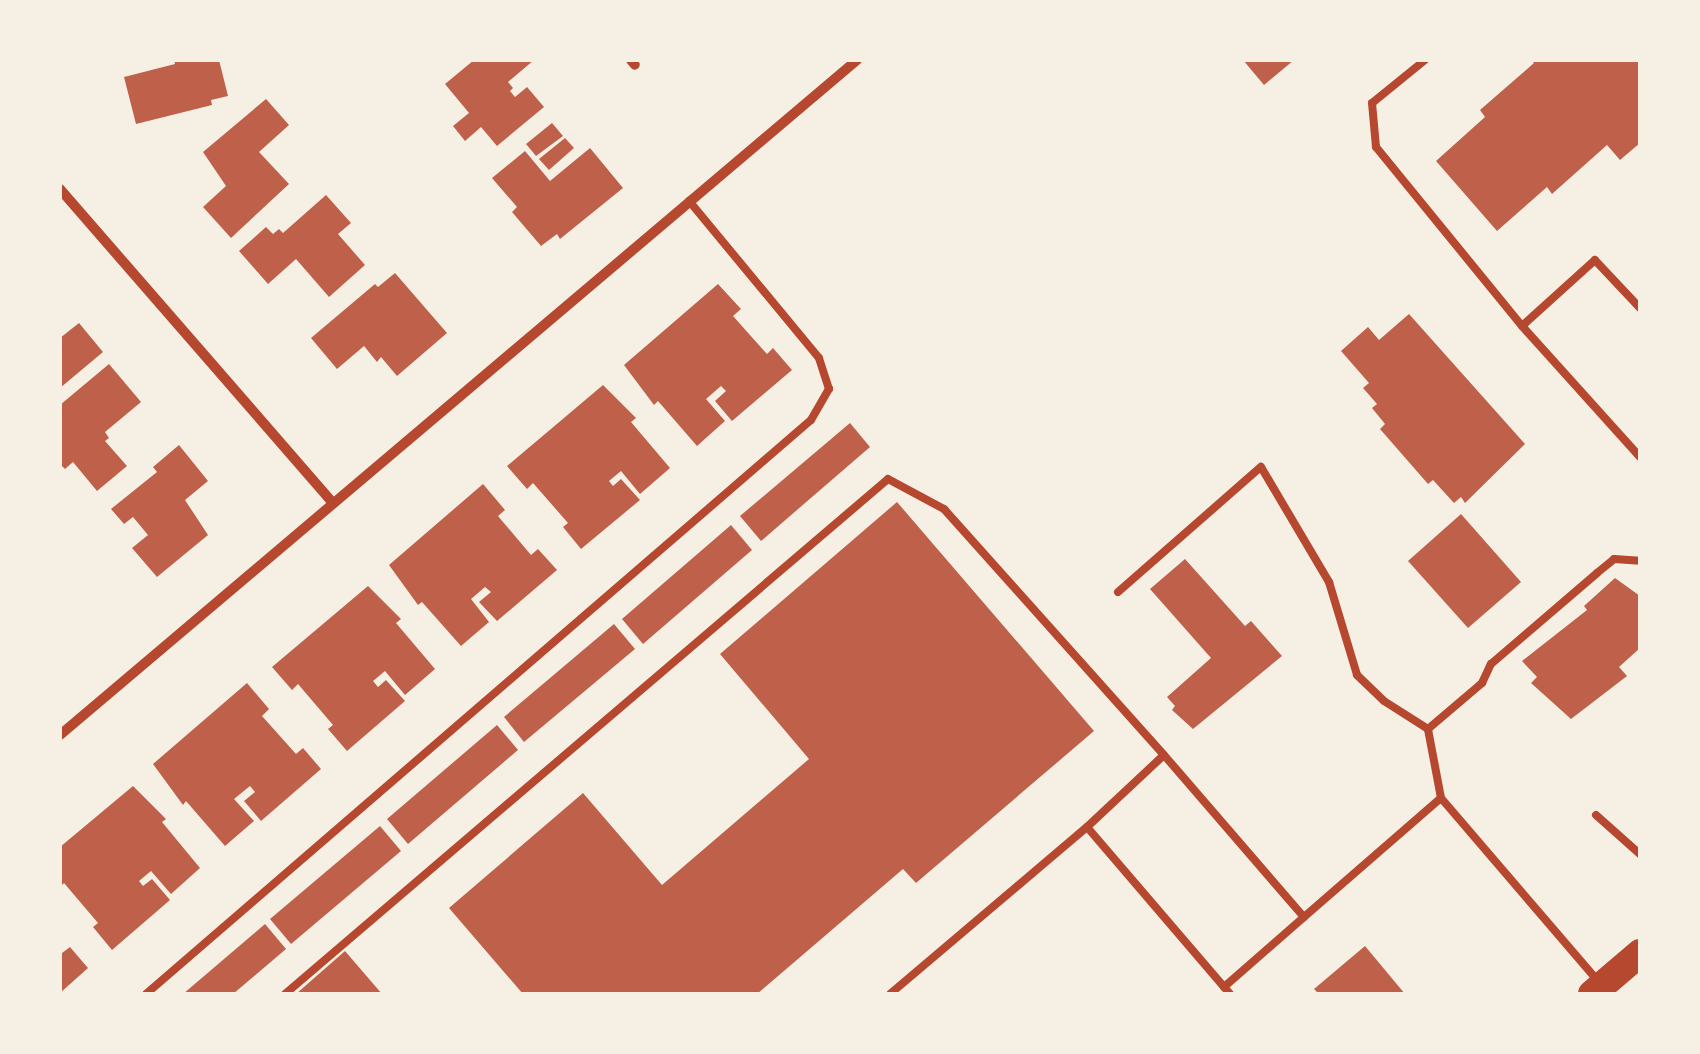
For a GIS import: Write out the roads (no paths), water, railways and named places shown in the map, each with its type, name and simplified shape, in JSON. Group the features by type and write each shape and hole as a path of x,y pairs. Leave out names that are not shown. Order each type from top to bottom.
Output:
{"highway":[{"path":"1600,991 1640,952"}],"street":[{"path":"60,735 331,501 856,60"},
{"path":"60,189 331,501"}],"lane":[{"path":"1424,60 1372,103 1376,147 1522,326 1640,456"},
{"path":"146,994 810,420 829,389 819,358 688,201"},
{"path":"1522,326 1595,260 1640,308"},
{"path":"1118,592 1261,467 1328,582 1356,675 1384,701 1428,729 1441,798 1600,991"},
{"path":"285,994 888,478 944,509 1304,917"},
{"path":"1428,729 1482,682 1491,664 1614,560 1640,561"},
{"path":"890,994 1087,827 1164,755"},
{"path":"1087,827 1227,991 1304,917 1441,798"},
{"path":"1596,815 1640,854"}]}
